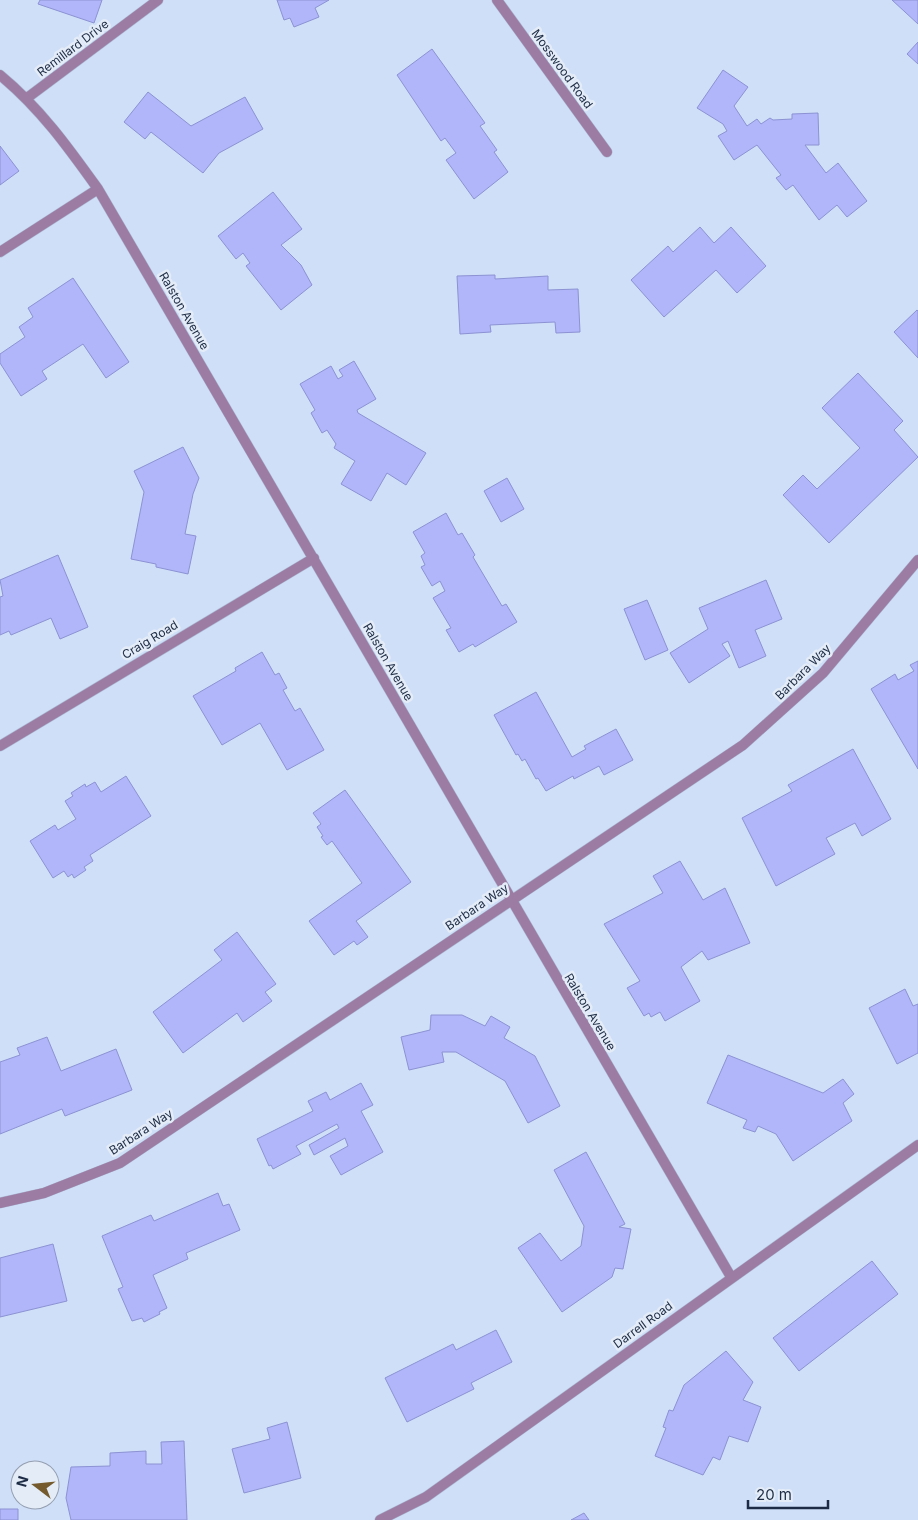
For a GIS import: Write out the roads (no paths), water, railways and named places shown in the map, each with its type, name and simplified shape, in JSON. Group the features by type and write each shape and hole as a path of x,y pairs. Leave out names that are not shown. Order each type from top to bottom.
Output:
{"street":[{"name":"Remillard Drive","path":"27,98 158,0"},
{"name":"Mosswood Road","path":"497,0 607,152"},
{"name":"Ralston Avenue","path":"0,75 27,98 62,138 98,189 314,558 509,900 731,1277"},
{"path":"0,252 98,189"},
{"name":"Craig Road","path":"0,746 314,558"},
{"name":"Barbara Way","path":"0,1204 44,1192 120,1163 509,900 744,745 823,673 918,560"},
{"name":"Darrell Road","path":"380,1520 426,1497 918,1145"}]}
